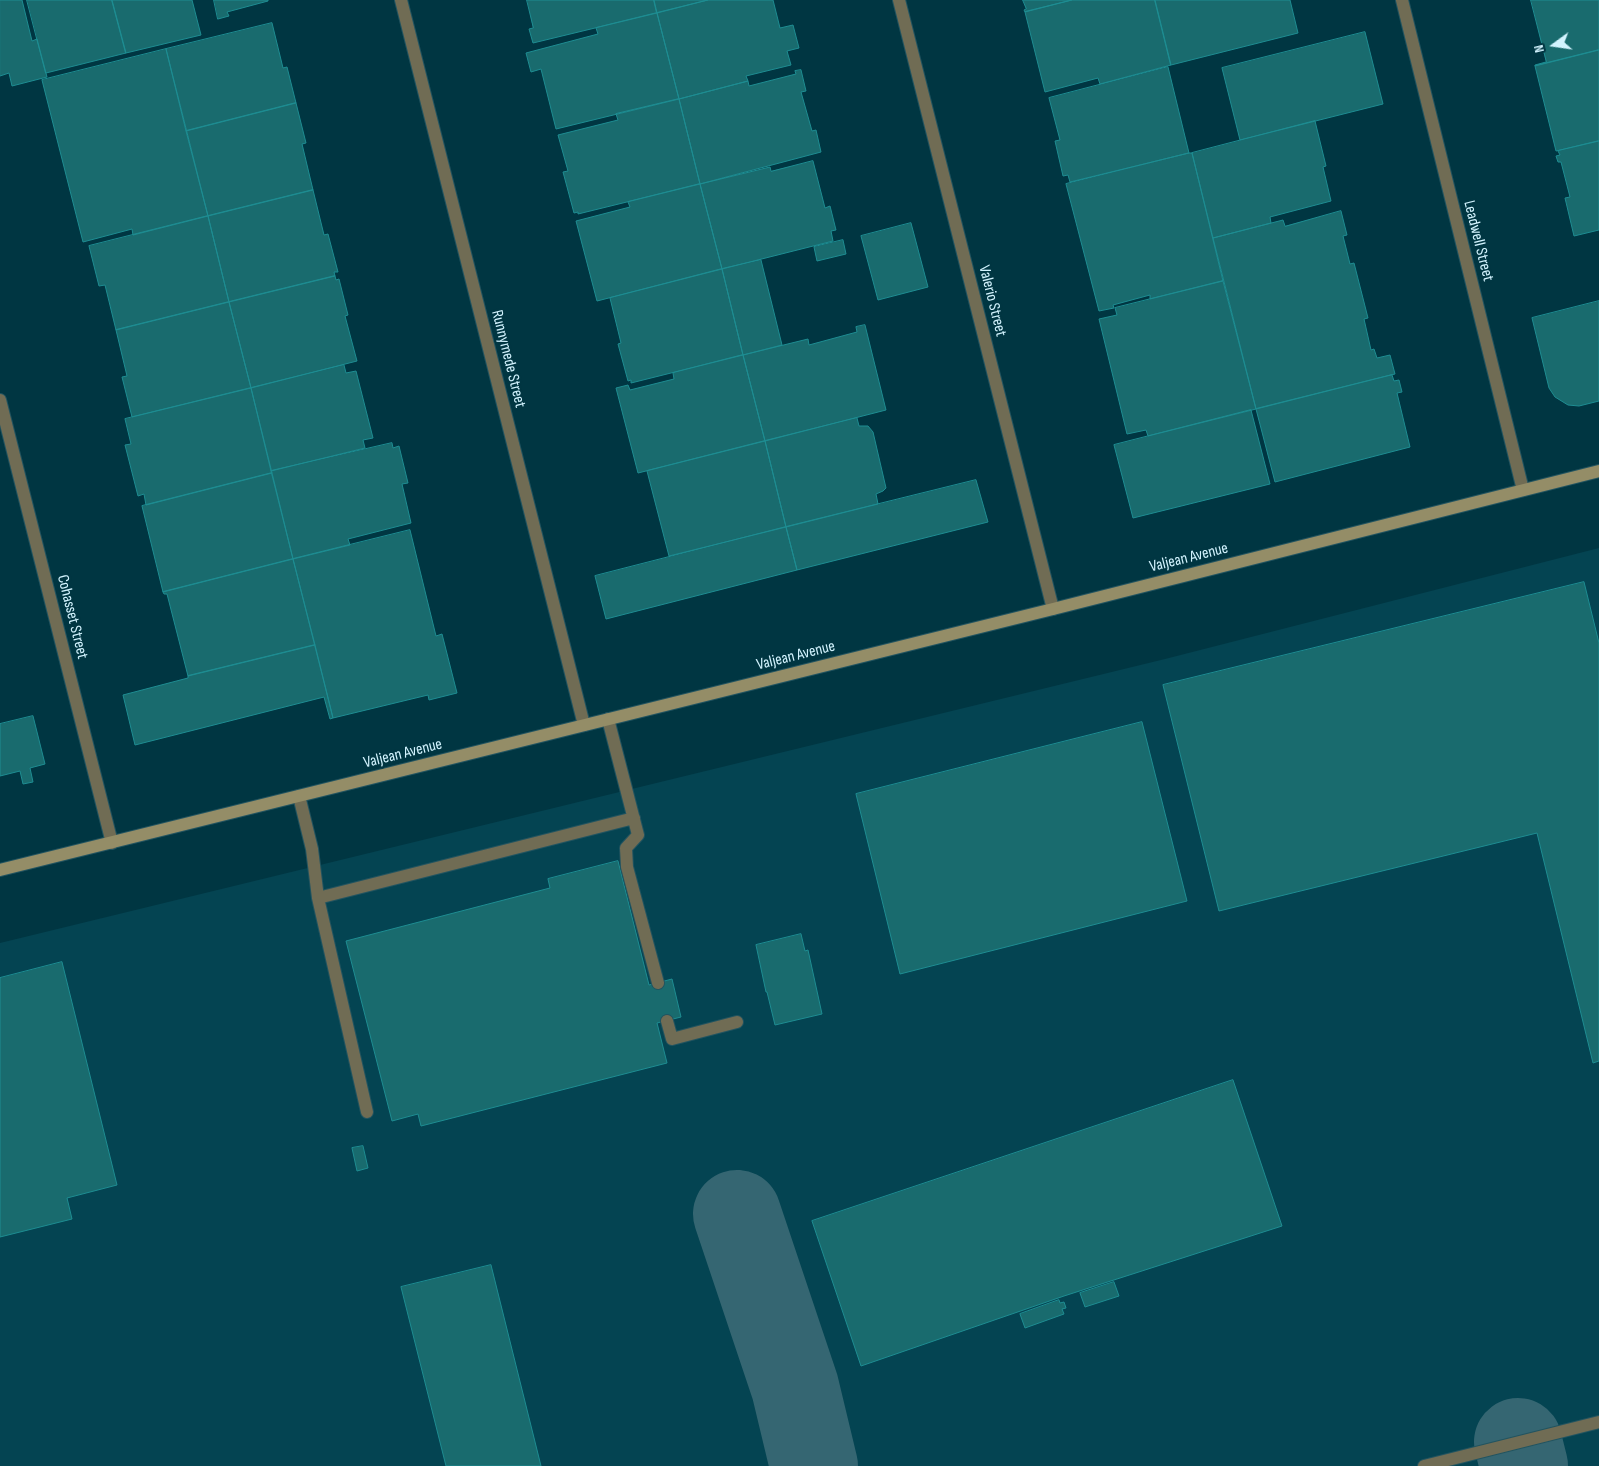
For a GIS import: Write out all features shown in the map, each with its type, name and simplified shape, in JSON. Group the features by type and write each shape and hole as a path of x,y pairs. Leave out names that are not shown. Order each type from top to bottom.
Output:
{"main road":[{"name":"Valjean Avenue","path":"0,870 1053,609 1599,471"}],"street":[{"name":"Runnymede Street","path":"401,0 584,725"},
{"name":"Valerio Street","path":"899,0 1053,609"},
{"name":"Leadwell Street","path":"1402,0 1523,490"},
{"name":"Cohasset Street","path":"0,400 112,843"},
{"path":"608,719 638,835 626,848 627,867 658,983"},
{"path":"299,796 312,849 318,898 367,1112"},
{"path":"318,898 634,818"},
{"path":"667,1021 672,1039 737,1022"},
{"path":"1424,1466 1599,1422"}],"shaded area":[{"path":"1599,548 1599,1466 0,1466 0,943 1165,659"}],"building":[{"path":"0,0 22,0 32,41 37,39 47,77 12,86 9,73 0,76"},
{"path":"27,0 112,0 126,53 46,73"},
{"path":"112,0 192,0 201,35 126,53"},
{"path":"214,0 268,1 227,12 229,16 218,19"},
{"path":"527,0 654,0 657,13 533,43 529,29 533,28"},
{"path":"654,0 708,0 657,13"},
{"path":"708,0 773,0 780,28 793,25 799,48 787,51 791,65 746,76 748,81 679,99 657,13"},
{"path":"1023,0 1072,0 1025,12"},
{"path":"1072,0 1155,0 1171,65 1100,84 1098,78 1045,92 1025,12"},
{"path":"1155,0 1290,0 1298,33 1171,65"},
{"path":"1531,0 1599,0 1599,50 1535,66 1546,62"},
{"path":"657,13 679,99 556,129 541,69 531,72 526,53 598,34 596,28"},
{"path":"272,23 283,68 287,67 296,103 186,131 166,49"},
{"path":"1365,32 1383,104 1240,140 1222,68"},
{"path":"166,49 208,216 133,235 132,229 83,242 42,80"},
{"path":"1599,50 1599,141 1556,151 1535,66"},
{"path":"1168,67 1189,153 1070,182 1068,175 1063,176 1055,141 1060,140 1049,98"},
{"path":"801,70 806,91 801,92 812,131 816,130 821,152 700,184 679,99 748,81 749,86 796,74 795,71"},
{"path":"679,99 700,184 578,214 578,212 574,213 563,172 568,171 558,135 618,120 616,114"},
{"path":"296,103 306,143 302,144 313,190 208,216 186,131"},
{"path":"1315,121 1326,166 1323,167 1331,201 1270,217 1271,223 1213,238 1192,153"},
{"path":"1599,141 1599,230 1574,236 1565,198 1570,197 1561,162 1558,162 1556,156 1560,155 1558,151"},
{"path":"1192,153 1223,281 1150,299 1150,295 1113,305 1114,308 1099,311 1066,184"},
{"path":"813,161 825,208 830,206 836,230 831,231 833,241 722,269 700,184 770,167 771,171"},
{"path":"700,184 722,269 597,301 576,221 630,207 628,202"},
{"path":"313,190 324,235 328,234 338,272 334,272 335,276 229,302 208,216"},
{"path":"1341,211 1347,235 1343,236 1350,264 1354,263 1368,318 1364,319 1371,350 1374,349 1377,358 1390,355 1395,374 1256,409 1213,238 1283,220 1285,226"},
{"path":"208,216 229,302 116,330 105,285 99,286 89,246"},
{"path":"911,223 928,287 878,300 861,236"},
{"path":"843,240 846,254 817,261 814,247"},
{"path":"761,260 782,345 743,355 722,269"},
{"path":"722,269 743,355 631,383 631,380 628,381 618,344 621,343 610,298"},
{"path":"335,276 336,280 339,279 348,315 345,316 357,361 251,388 229,302"},
{"path":"1223,281 1256,409 1148,436 1146,430 1127,434 1099,319 1117,315 1115,308"},
{"path":"1599,301 1599,401 1579,406 1568,405 1555,397 1549,388 1532,318"},
{"path":"229,302 251,388 132,417 122,377 127,376 116,330"},
{"path":"865,325 886,410 765,441 743,355 808,339 809,345 857,332 856,327"},
{"path":"743,355 765,441 638,473 616,388 628,385 630,390 674,379 673,373"},
{"path":"344,365 346,373 356,371 373,438 363,440 365,448 271,471 251,388"},
{"path":"1392,375 1394,381 1399,380 1402,392 1397,393 1410,447 1275,482 1256,409"},
{"path":"251,388 272,473 146,505 144,494 138,496 125,445 131,444 125,419"},
{"path":"1251,410 1270,484 1133,518 1114,445"},
{"path":"857,418 859,426 868,426 873,432 886,488 876,494 878,504 786,527 765,441"},
{"path":"765,441 786,527 669,556 647,471"},
{"path":"392,443 393,448 399,446 408,483 402,484 411,523 348,539 350,545 293,559 271,471"},
{"path":"272,473 293,559 163,592 142,506"},
{"path":"976,480 988,522 797,570 786,527"},
{"path":"786,527 797,570 606,619 595,576"},
{"path":"410,530 436,636 442,634 457,693 429,700 428,695 333,718 293,559"},
{"path":"293,559 315,645 188,676 167,594 163,592"},
{"path":"1584,582 1599,643 1599,1061 1593,1063 1537,833 1219,911 1163,685"},
{"path":"315,645 333,718 330,719 324,697 135,745 123,695 188,678 188,676"},
{"path":"33,716 45,764 30,768 33,782 23,784 20,771 0,776 0,724"},
{"path":"1142,722 1187,901 900,974 856,794"},
{"path":"618,861 649,985 672,979 681,1017 657,1023 667,1063 421,1126 418,1114 392,1121 346,941 550,888 548,879"},
{"path":"801,934 805,951 808,950 822,1014 775,1025 756,945"},
{"path":"62,962 117,1185 67,1198 72,1219 0,1237 0,978"},
{"path":"1233,1080 1282,1226 1064,1296 861,1366 812,1221"},
{"path":"363,1146 368,1168 357,1171 352,1148"},
{"path":"491,1265 541,1466 446,1466 401,1287"},
{"path":"1114,1282 1119,1296 1085,1307 1080,1293"},
{"path":"1059,1300 1060,1303 1064,1302 1066,1308 1062,1309 1064,1314 1025,1328 1020,1314"}],"taxiway":[{"path":"737,1214 795,1387 814,1466"},
{"path":"1518,1442 1524,1466"}]}
